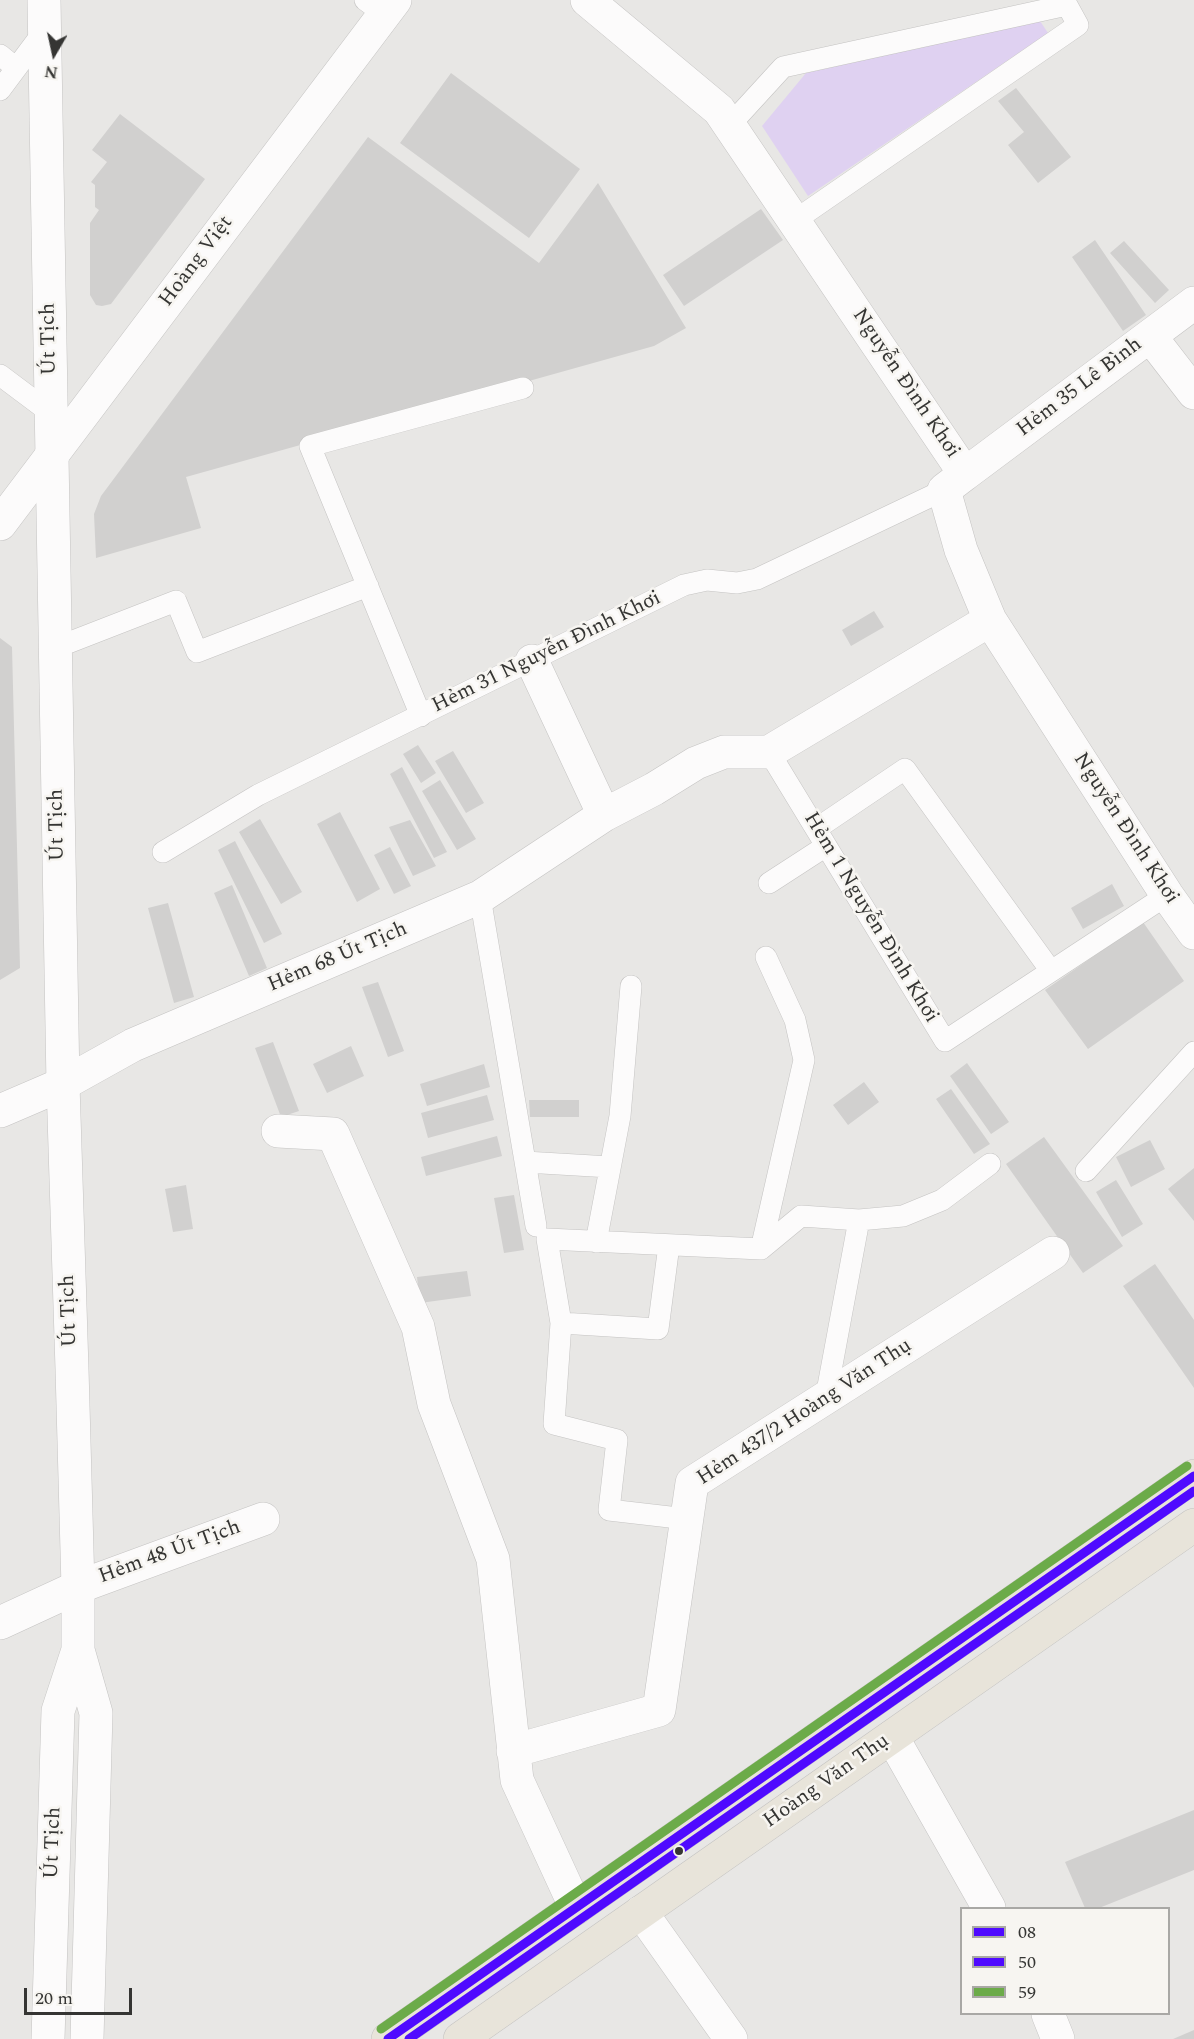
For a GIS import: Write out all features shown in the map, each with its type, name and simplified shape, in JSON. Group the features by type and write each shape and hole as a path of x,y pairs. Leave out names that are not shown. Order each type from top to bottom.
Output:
{"main road":[{"name":"Hoàng Văn Thụ","path":"388,2039 1194,1476"},
{"name":"Hoàng Văn Thụ","path":"460,2039 1194,1525"}],"street":[{"name":"Nguyễn Đình Khơi","path":"587,0 719,110 794,221 955,482 961,550 990,620 1167,895 1194,933"},
{"name":"Hoàng Việt","path":"0,524 382,5"},
{"name":"Út Tịch","path":"44,16 63,1084 78,1650 96,1713 87,2039"},
{"name":"Hẻm 35 Lê Bình","path":"955,482 1194,303"},
{"path":"1150,336 1194,393"},
{"path":"769,752 990,620"},
{"path":"532,661 604,815"},
{"name":"Hẻm 68 Út Tịch","path":"0,1111 63,1084 133,1046 480,897 604,815 654,789 696,763 724,752 769,752"},
{"path":"278,1131 333,1134 418,1327 434,1404 493,1559 517,1780 576,1908"},
{"name":"Hẻm 437/2 Hoàng Văn Thụ","path":"513,1751 659,1710 692,1483 1053,1253"},
{"name":"Hẻm 48 Út Tịch","path":"0,1623 78,1587 263,1518"},
{"name":"Út Tịch","path":"48,2039 58,1711 78,1650"},
{"path":"892,1737 988,1907"},
{"path":"641,1912 731,2039"},
{"path":"1048,2015 1058,2039"}],"lane":[{"path":"729,126 783,67 1067,5 1078,25 794,221"},
{"path":"0,90 8,61 44,16"},
{"path":"0,375 52,414"},
{"path":"421,716 310,446 523,388"},
{"name":"Hẻm 31 Nguyễn Đình Khơi","path":"163,852 258,795 684,585 707,580 737,583 757,579 955,482"},
{"path":"55,648 176,601 197,652 368,586"},
{"name":"Hẻm 1 Nguyễn Đình Khơi","path":"769,752 945,1041 1167,895"},
{"path":"769,883 905,769 1051,971"},
{"path":"480,897 525,1162 561,1323 554,1424 617,1440 609,1510 687,1520"},
{"path":"761,1250 804,1060 795,1020 766,957"},
{"path":"596,1242 620,1116 631,986"},
{"path":"1086,1171 1194,1052"},
{"path":"525,1162 610,1167"},
{"path":"542,1233 596,1242 761,1250 801,1216 859,1220 903,1216 942,1200 990,1164"},
{"path":"826,1397 859,1220"},
{"path":"561,1323 658,1329 669,1245"}],"shaded area":[{"path":"1040,21 1048,33 808,196 762,126 806,73"}],"building":[{"path":"451,73 580,169 529,238 400,143"},
{"path":"1016,88 1071,157 1038,183 1008,145 1024,132 998,101"},
{"path":"120,114 205,179 111,304 102,306 96,305 90,295 90,223 99,210 95,207 95,185 91,182 107,162 92,150"},
{"path":"368,137 539,263 598,183 686,328 654,346 186,477 201,528 96,558 94,514 101,496"},
{"path":"761,209 783,240 684,306 663,275"},
{"path":"1095,240 1146,315 1123,331 1072,257"},
{"path":"1124,241 1169,290 1155,303 1110,253"},
{"path":"874,611 884,627 851,646 842,630"},
{"path":"0,638 12,647 20,968 0,980"},
{"path":"418,745 436,773 421,783 403,754"},
{"path":"453,751 484,803 466,813 435,761"},
{"path":"402,767 447,852 434,858 390,774"},
{"path":"440,780 476,839 457,850 422,791"},
{"path":"340,812 380,889 357,902 317,824"},
{"path":"260,819 302,892 281,904 239,832"},
{"path":"410,820 436,866 413,876 389,827"},
{"path":"235,841 282,934 264,943 218,850"},
{"path":"390,847 411,886 394,894 374,855"},
{"path":"1112,884 1124,906 1083,929 1071,908"},
{"path":"232,885 267,968 249,976 214,893"},
{"path":"168,903 194,997 174,1003 148,908"},
{"path":"1143,922 1184,981 1088,1049 1045,990"},
{"path":"378,982 404,1051 388,1057 362,987"},
{"path":"273,1042 299,1111 281,1117 255,1048"},
{"path":"351,1046 364,1076 327,1093 313,1064"},
{"path":"967,1063 1009,1122 991,1134 950,1076"},
{"path":"484,1064 490,1087 427,1106 420,1084"},
{"path":"864,1082 879,1102 848,1125 833,1105"},
{"path":"951,1089 990,1144 974,1154 936,1099"},
{"path":"487,1095 494,1120 428,1138 421,1113"},
{"path":"529,1100 579,1100 579,1117 530,1117"},
{"path":"497,1136 502,1156 426,1176 421,1157"},
{"path":"1044,1137 1123,1246 1083,1273 1006,1164"},
{"path":"1150,1140 1165,1169 1131,1187 1116,1157"},
{"path":"1194,1168 1194,1221 1168,1189"},
{"path":"1116,1180 1143,1224 1122,1237 1096,1192"},
{"path":"186,1185 193,1229 173,1232 165,1189"},
{"path":"514,1195 524,1250 504,1253 494,1198"},
{"path":"1155,1264 1194,1320 1194,1388 1123,1286"},
{"path":"467,1271 471,1296 420,1303 417,1277"},
{"path":"1194,1810 1194,1870 1102,1907 1085,1907 1065,1862"},
{"path":"1194,2030 1194,2039 1173,2039"}],"transit line":[{"name":"59","path":"381,2029 1187,1466"},
{"name":"08","path":"388,2039 1194,1476"},
{"name":"50","path":"409,2039 1194,1491"}]}
